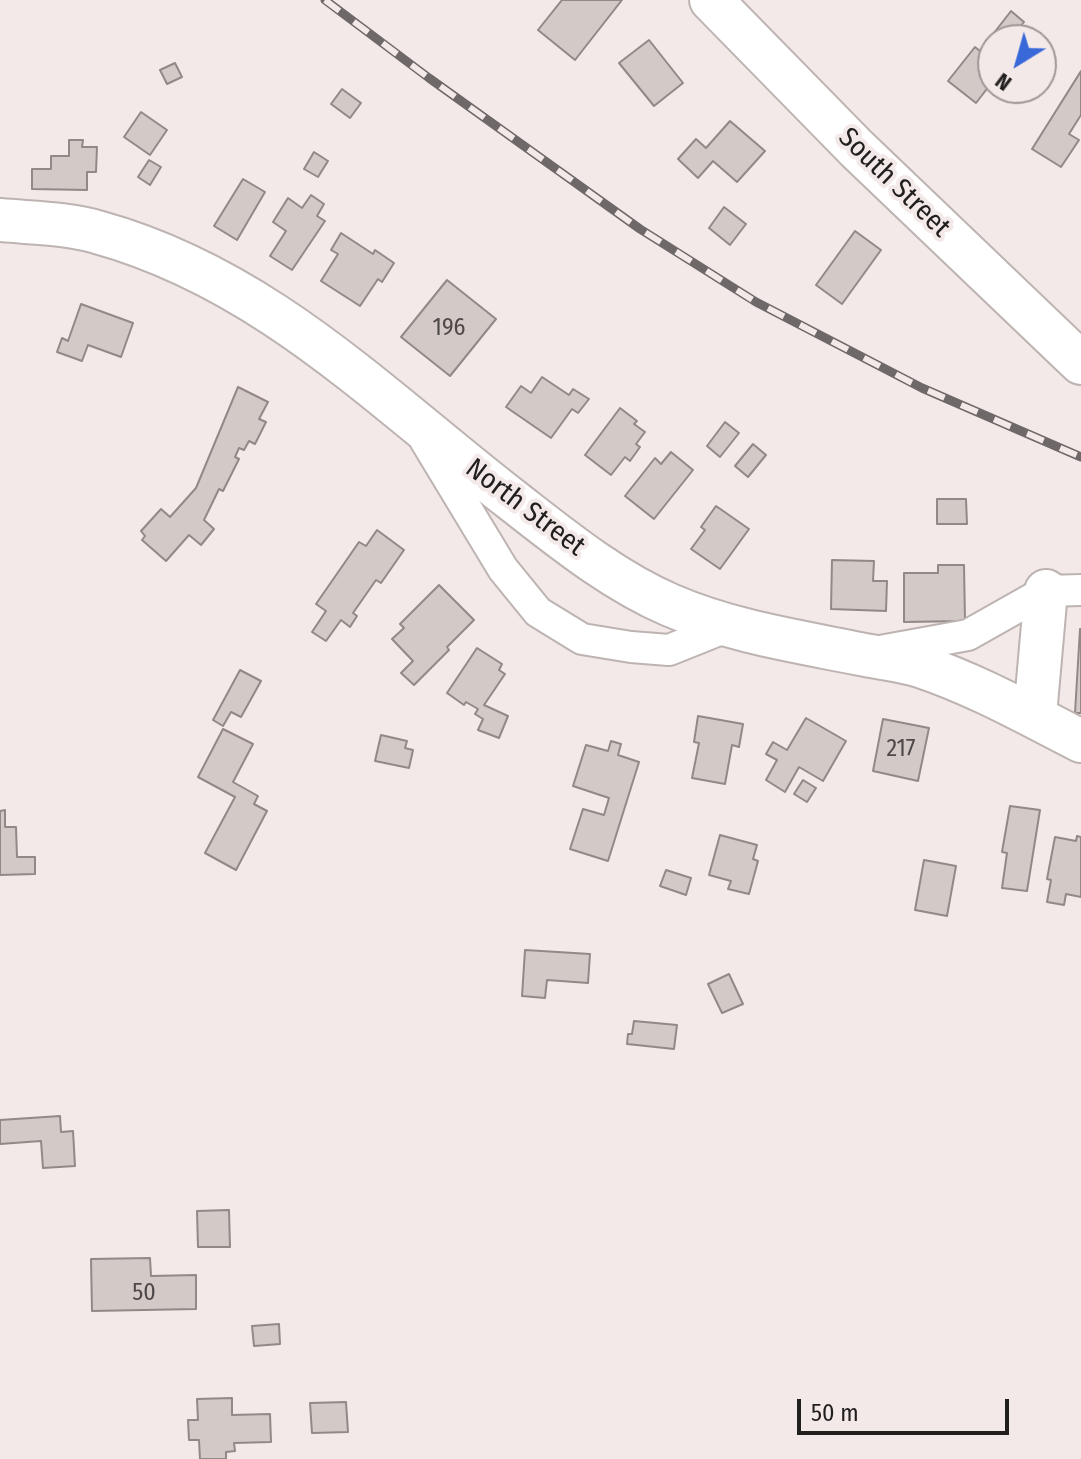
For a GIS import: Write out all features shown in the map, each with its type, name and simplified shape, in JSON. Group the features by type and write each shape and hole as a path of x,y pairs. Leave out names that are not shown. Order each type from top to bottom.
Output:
{"street":[{"name":"South Street","path":"711,0 857,149 1081,363"},
{"name":"North Street","path":"0,220 95,231 203,273 255,301 315,340 593,560 669,605 729,626 918,666 1035,715 1081,741"},
{"path":"415,422 503,569 538,612 582,639 669,650 729,626"},
{"path":"861,655 968,635 1063,591"},
{"path":"1035,715 1063,591"}],"building":[{"path":"562,0 622,0 575,60 538,30"},
{"path":"1011,11 1024,22 1022,24 1001,24"},
{"path":"649,40 683,83 654,106 619,63"},
{"path":"975,47 977,49 976,103 948,81"},
{"path":"175,63 182,77 167,84 160,70"},
{"path":"1081,71 1081,115 1069,134 1079,140 1061,167 1032,149"},
{"path":"342,89 361,103 350,118 331,104"},
{"path":"141,112 167,130 150,155 124,137"},
{"path":"730,121 765,151 737,182 713,161 698,178 678,159 696,139 706,148"},
{"path":"69,140 83,140 82,147 97,147 96,172 87,172 87,190 32,189 32,169 51,169 51,156 69,156"},
{"path":"314,152 328,161 318,177 304,169"},
{"path":"149,160 161,167 150,185 138,177"},
{"path":"243,179 265,192 237,240 214,226"},
{"path":"311,195 324,204 317,216 325,221 292,270 270,256 286,231 273,222 288,198 302,208"},
{"path":"724,207 746,224 730,245 709,228"},
{"path":"855,231 881,250 842,304 816,285"},
{"path":"341,233 373,254 375,250 394,263 382,282 378,279 360,306 321,281 338,254 331,250"},
{"path":"447,280 496,319 450,376 401,337"},
{"path":"81,304 133,323 121,357 88,345 82,361 57,352 62,338 68,341"},
{"path":"542,377 569,395 573,389 589,399 578,413 572,409 551,438 506,407 521,386 531,393"},
{"path":"238,387 268,402 259,419 266,422 255,444 249,441 244,450 239,448 235,457 239,459 223,491 219,489 204,520 214,529 201,545 189,535 166,561 142,540 145,536 141,531 161,509 170,517 196,488"},
{"path":"620,408 645,432 636,444 640,447 630,461 625,457 611,475 585,455"},
{"path":"725,422 739,433 720,457 707,446"},
{"path":"753,444 766,455 748,477 735,466"},
{"path":"671,452 693,470 654,519 625,496 655,458 661,464"},
{"path":"937,499 966,499 967,524 937,524"},
{"path":"716,506 749,529 720,569 691,549 705,530 701,527"},
{"path":"377,530 404,550 381,583 376,580 353,613 357,616 350,627 341,620 326,641 312,632 326,611 316,604 359,542 366,546"},
{"path":"832,560 874,561 873,581 887,581 886,611 831,609"},
{"path":"938,565 964,565 965,621 904,622 904,573 938,573"},
{"path":"439,585 474,620 414,685 401,673 413,661 392,639 404,628 400,624"},
{"path":"1080,629 1081,713 1075,713"},
{"path":"477,648 502,664 499,670 505,674 484,705 508,716 499,738 478,730 483,719 475,714 478,709 466,702 464,705 447,693"},
{"path":"240,670 261,681 241,717 231,712 223,726 213,720"},
{"path":"698,716 743,724 739,747 732,745 725,784 692,778 699,743 694,742"},
{"path":"806,718 846,741 823,781 799,767 785,792 766,780 777,760 766,754 773,742 787,750"},
{"path":"883,719 929,728 918,781 873,771"},
{"path":"223,729 253,744 233,782 258,796 254,804 267,811 236,870 205,853 235,797 198,777"},
{"path":"381,735 407,741 405,748 413,750 409,768 375,761"},
{"path":"611,741 621,744 618,755 639,762 608,861 570,849 583,809 604,815 609,798 573,786 586,745 608,751"},
{"path":"803,780 816,788 807,802 794,794"},
{"path":"1010,806 1040,810 1027,891 1002,888 1007,853 1002,852"},
{"path":"5,810 5,827 16,827 17,857 35,857 35,874 0,875 0,811"},
{"path":"720,835 757,845 753,859 758,861 749,894 728,889 731,881 709,875"},
{"path":"1077,836 1081,837 1081,897 1066,894 1064,905 1047,902 1051,880 1047,879 1055,837 1076,841"},
{"path":"924,860 956,866 947,916 915,910"},
{"path":"666,870 691,878 686,895 660,886"},
{"path":"525,950 590,954 588,983 547,980 545,998 522,996"},
{"path":"729,974 743,1004 722,1013 708,984"},
{"path":"634,1021 677,1025 674,1049 627,1044"},
{"path":"60,1116 61,1132 73,1131 75,1166 43,1168 41,1141 0,1144 0,1120"},
{"path":"229,1210 230,1247 198,1247 197,1211"},
{"path":"150,1258 151,1276 196,1275 196,1309 92,1311 91,1259"},
{"path":"279,1324 280,1344 254,1346 252,1326"},
{"path":"232,1398 232,1415 270,1414 271,1442 234,1443 235,1451 226,1452 226,1459 200,1459 199,1440 189,1440 188,1420 198,1420 197,1399"},
{"path":"346,1402 348,1432 312,1433 310,1403"}],"railway":[{"path":"325,0 640,229 756,302 922,388 1081,457"}]}
